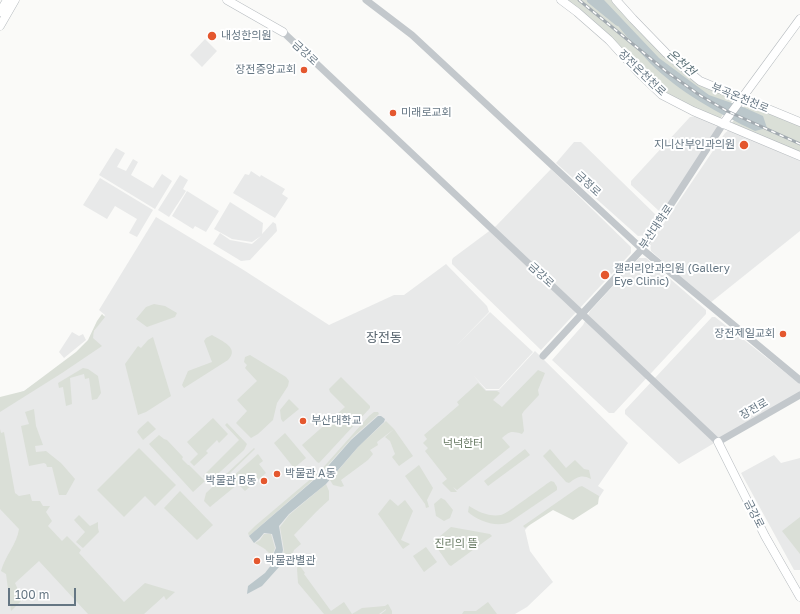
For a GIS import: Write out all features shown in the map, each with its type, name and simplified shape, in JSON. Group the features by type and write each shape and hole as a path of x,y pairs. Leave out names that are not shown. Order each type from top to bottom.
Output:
{"main road":[{"path":"0,12 7,0"},
{"path":"0,26 15,0"},
{"name":"금강로","path":"227,0 283,32"},
{"name":"장전온천천로","path":"561,0 579,11 662,95 676,103 723,124 800,156"},
{"name":"부곡온천천로","path":"616,0 682,68 700,81 800,122"},
{"path":"723,124 800,18"},
{"name":"금강로","path":"718,442 765,536 800,597"}],"street":[{"name":"금정로","path":"366,0 412,35 642,249 800,380"},
{"name":"금강로","path":"283,32 718,442"},
{"name":"부산대학로","path":"543,356 642,249 723,124"},
{"name":"장전로","path":"718,442 800,396"}],"shaded area":[{"name":"온천천","path":"594,0 604,0 659,58 709,95 763,116 767,128 755,131 700,102 674,84 650,63 601,5"},
{"path":"205,39 217,51 202,67 190,55"},
{"path":"697,116 717,125 717,130 665,209 659,211 631,185 631,181 690,117"},
{"path":"729,130 800,161 800,231 710,303 651,251 650,244 725,133"},
{"path":"574,142 581,142 657,216 657,219 646,235 638,236 556,163"},
{"path":"116,148 125,153 117,167 126,171 133,159 138,162 131,175 153,188 162,174 172,181 155,209 99,175"},
{"path":"551,169 631,247 631,253 541,350 452,264 452,260 496,226"},
{"path":"251,171 285,189 282,194 288,198 275,218 233,193 245,174 249,175"},
{"path":"180,175 188,180 183,189 186,191 169,217 158,210"},
{"path":"100,178 153,210 137,237 129,233 137,219 115,206 107,219 83,205"},
{"path":"187,191 219,211 206,232 195,226 193,229 172,216"},
{"path":"230,202 263,223 262,234 273,222 276,224 277,231 250,260 241,261 213,244 220,233 230,240 252,244 261,236 252,242 232,239 214,229"},
{"name":"부산대학교","path":"156,217 242,269 329,325 394,295 404,295 446,264 487,306 489,312 456,346 490,312 533,352 499,389 486,389 473,375 486,390 499,390 535,351 628,443 598,486 604,490 595,504 554,508 534,520 525,530 530,551 553,582 527,607 515,614 0,614 0,399 24,391 92,340 94,331 105,315 99,310"},
{"path":"639,258 646,258 706,310 706,314 614,413 609,413 552,360 583,325 590,311"},
{"path":"712,317 715,317 800,384 800,392 679,464 625,414 625,410"},
{"path":"72,332 79,336 83,334 86,340 64,358 59,352"},
{"path":"378,416 385,419 384,422 358,447 326,484 289,514 279,526 283,550 279,567 262,586 247,594 248,586 265,573 272,564 273,555 276,548 272,534 264,533 254,543 249,536 322,473 351,440"},
{"path":"774,455 781,463 800,458 800,570 794,570 741,473"}],"green space":[{"path":"566,0 614,0 699,84 733,98 733,100 720,119 690,107 662,90"},
{"path":"747,103 800,125 800,154 731,124"},
{"path":"154,304 165,306 177,313 175,317 147,327 136,319 146,307"},
{"path":"102,314 105,317 94,331 93,338 102,346 0,412 0,397 24,391 76,352 88,340"},
{"path":"212,335 225,342 231,348 231,356 228,360 184,388 182,385 188,371 212,362 204,341"},
{"path":"153,337 171,396 146,412 138,415 125,364 138,346 141,348"},
{"path":"250,355 286,377 289,381 288,386 277,403 273,420 258,434 251,438 236,423 247,411 237,400 257,381 245,368 247,365 244,362 245,357"},
{"path":"83,368 88,369 98,376 101,393 97,399 92,400 89,378 85,379 84,374 70,378 72,404 66,406 63,387 59,388 58,383"},
{"name":"넉넉한터","path":"538,370 545,373 538,390 539,395 522,414 524,431 522,434 511,432 502,438 510,447 457,490 453,487 457,492 451,492 442,483 447,479 425,451 428,448 423,443 427,439 424,435 459,405 457,402 478,383 486,391 497,391 500,393 493,400 502,407"},
{"path":"341,377 370,406 370,408 319,463 302,445 345,407 330,392 329,389"},
{"path":"289,399 299,409 283,422 281,419 280,410"},
{"path":"34,409 36,426 43,445 35,446 36,452 46,451 61,463 75,479 66,495 59,495 52,467 47,467 44,463 29,466 21,426 29,424 25,412"},
{"path":"374,412 378,412 379,414 352,438 321,473 249,536 248,533 255,526 320,471"},
{"path":"213,418 228,434 219,443 217,440 206,451 208,453 194,466 190,462 198,454 187,442"},
{"path":"148,421 156,429 143,440 137,432"},
{"path":"386,421 394,429 377,442 378,445 370,450 373,454 368,460 341,480 344,486 341,487 333,485 330,480 359,446"},
{"path":"227,423 247,444 244,450 209,482 203,476 239,440 225,425"},
{"path":"0,429 1,433 4,432 15,493 19,496 30,494 32,501 40,501 43,506 50,506 46,512 52,521 48,526 62,541 67,536 81,550 79,553 124,602 145,583 175,592 166,600 164,596 144,614 88,614 39,561 15,583 20,594 21,601 11,611 6,574 1,571 16,540 19,529 0,509"},
{"path":"394,429 413,456 399,466 392,457 395,454 390,441 385,437"},
{"path":"285,433 306,458 294,468 274,443"},
{"path":"159,435 167,440 183,457 182,459 205,481 193,492 149,444"},
{"path":"139,448 176,485 155,506 145,496 124,517 97,490"},
{"path":"254,448 255,449 228,475 231,478 258,454 263,461 259,464 266,473 245,491 238,484 210,507 204,501 206,493"},
{"path":"525,449 530,455 488,486 484,481"},
{"path":"550,449 566,468 575,460 584,469 589,470 591,479 582,476 569,483 566,482 543,456"},
{"path":"419,465 433,488 427,500 429,507 426,508 425,504 405,476"},
{"path":"551,481 554,482 557,490 505,524 488,523 468,512 469,506 484,514 501,515"},
{"path":"326,484 329,491 329,500 294,535 301,544 294,550 288,566 286,566 281,562 284,550 280,527 289,515"},
{"path":"582,486 599,496 598,504 573,520 553,510 525,528 523,526 579,487"},
{"path":"180,491 213,525 197,540 164,508"},
{"path":"441,498 445,500 453,510 450,518 444,521 436,516 434,504"},
{"path":"390,499 398,506 405,500 413,511 401,540 410,544 403,549 378,514"},
{"path":"79,515 90,526 98,522 99,532 83,548 76,542 85,532 74,520"},
{"path":"800,517 800,554 782,531"},
{"name":"진리의 뜰","path":"451,527 490,534 492,536 451,566 433,542"},
{"path":"264,534 271,534 275,548 272,556 265,549 255,543 260,540"},
{"path":"426,547 437,562 424,572 413,556"},
{"path":"298,563 305,573 304,574 331,611 344,602 352,614 324,614 298,583"},
{"path":"488,602 497,614 462,614 464,611 476,611"},
{"path":"388,604 392,611 392,614 381,614 386,609 379,614 352,614 362,608 385,606"}],"waterway":[{"name":"온천천","path":"591,0 618,22"}],"railway":[{"path":"579,0 667,72 701,96 727,111 800,144"}],"place":[{"name":"내성한의원","path":"212,36"},
{"name":"장전중앙교회","path":"304,70"},
{"name":"미래로교회","path":"393,113"},
{"name":"지니산부인과의원","path":"744,145"},
{"name":"갤러리안과의원 (Gallery Eye Clinic)","path":"605,275"},
{"name":"장전제일교회","path":"783,334"},
{"name":"부산대학교","path":"303,421"},
{"name":"박물관 A동","path":"277,474"},
{"name":"박물관 B동","path":"264,481"},
{"name":"박물관별관","path":"257,561"}],"district":[{"name":"장전동","path":"384,338"}]}
